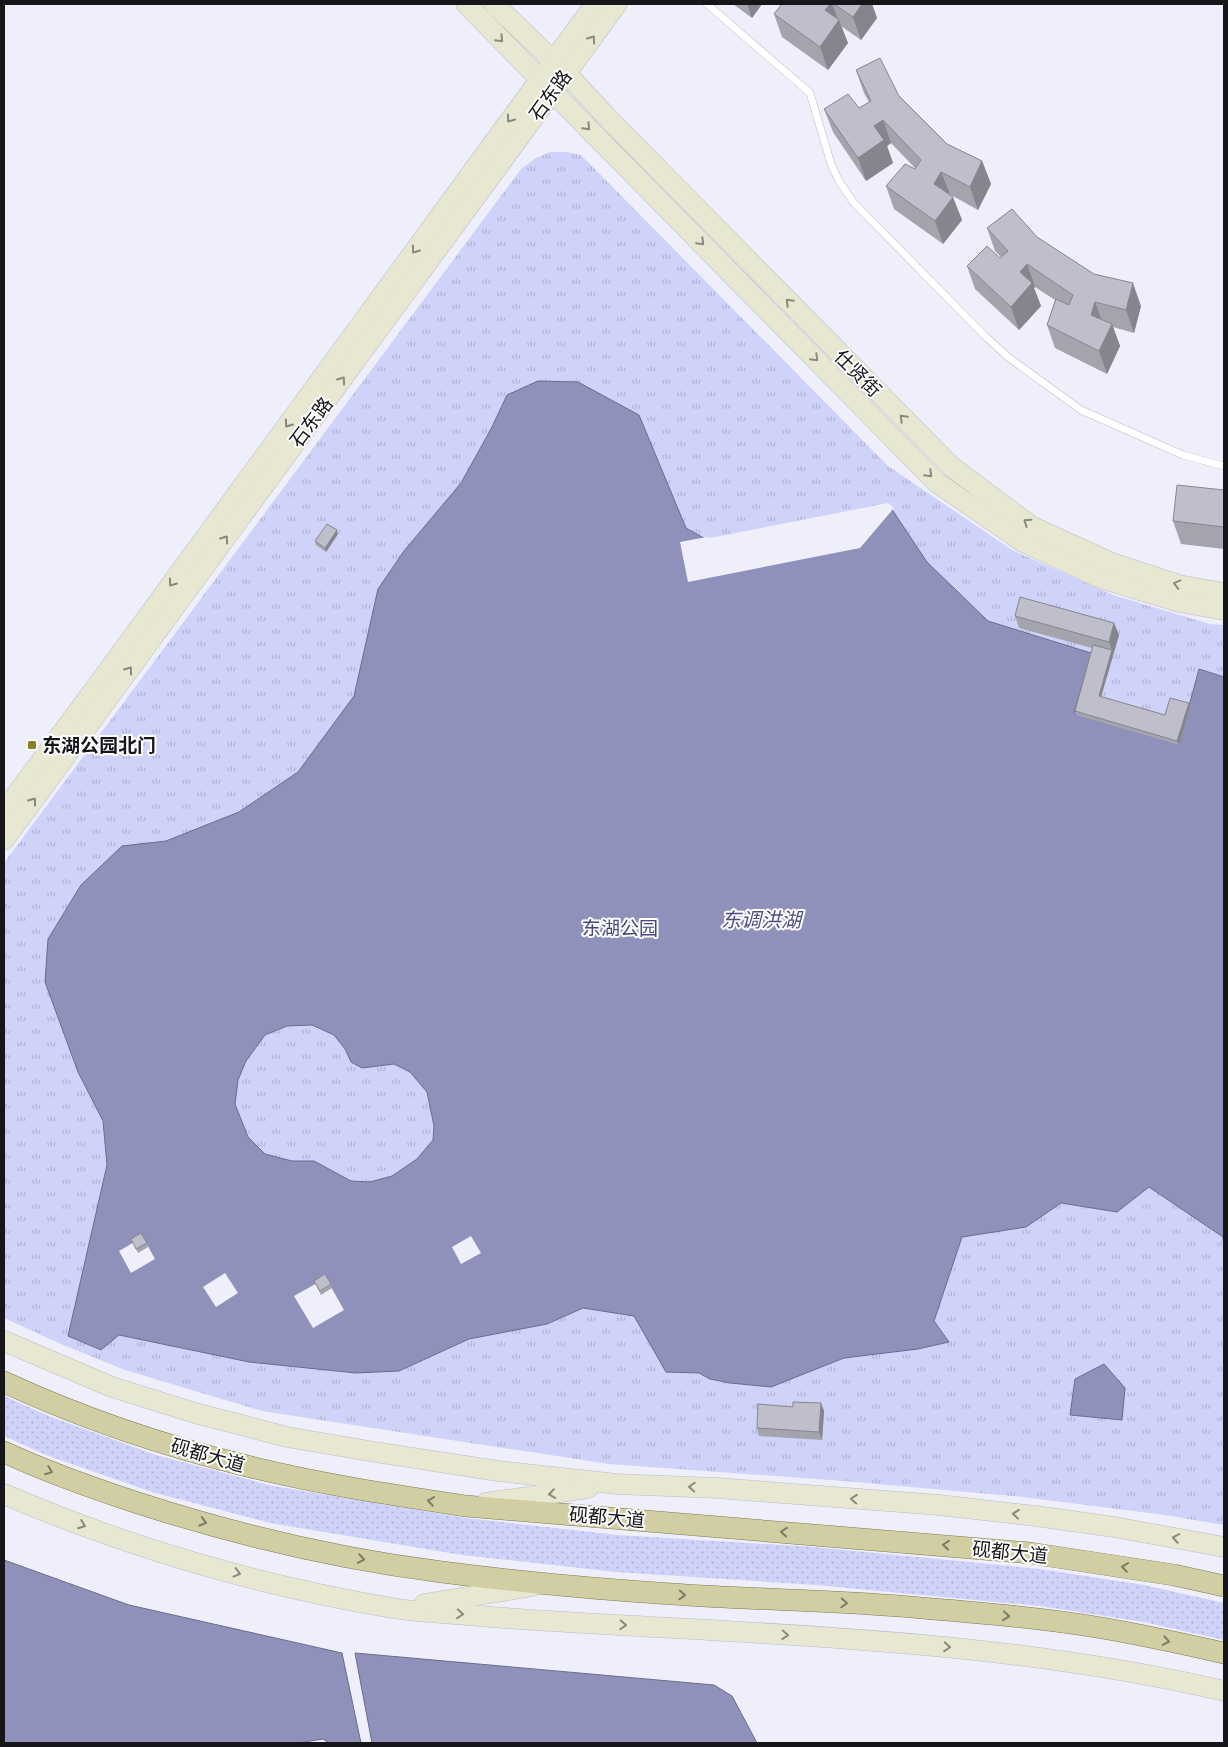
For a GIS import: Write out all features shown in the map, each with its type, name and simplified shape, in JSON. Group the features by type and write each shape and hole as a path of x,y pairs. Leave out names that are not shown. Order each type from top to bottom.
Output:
{"main road":[{"name":"砚都大道","path":"4,1382 40,1399 178,1447 247,1466 322,1483 466,1506 1030,1553 1174,1575 1224,1586"},
{"path":"4,1452 31,1465 97,1490 167,1512 300,1547 441,1572 546,1584 674,1594 919,1607 1100,1628 1224,1653"}],"street":[{"path":"466,4 936,482 1023,542 1103,579 1179,602 1224,610"},
{"name":"仕贤街","path":"494,4 559,67 952,467 1031,526 1112,563 1179,585 1224,594"},
{"name":"石东路","path":"4,840 559,67 594,4"},
{"name":"石东路","path":"559,67 618,4"},
{"name":"石东路","path":"4,811 546,85"},
{"path":"4,1341 112,1387 194,1413 288,1437 375,1452 498,1471 617,1484 717,1488 949,1506 1114,1527 1224,1547"},
{"path":"466,1506 617,1484"},
{"path":"4,1494 121,1540 193,1562 278,1584 394,1608 526,1620 728,1631 953,1648 1091,1665 1224,1691"},
{"path":"394,1608 546,1584"}],"lane":[{"path":"707,4 810,94 831,164 839,181 854,203 1008,357 1081,410 1184,455 1224,466"}],"green space":[{"name":"东调洪湖","path":"550,152 566,152 581,155 888,466 1012,550 1113,595 1210,624 1224,625 1224,1525 1165,1515 1023,1497 844,1481 609,1464 262,1411 125,1370 4,1318 4,863 521,169 536,158"},
{"path":"4,1396 51,1417 156,1455 273,1486 465,1518 618,1535 813,1547 1040,1569 1144,1585 1224,1603 1224,1640 1144,1622 1040,1606 816,1585 616,1572 462,1555 270,1523 152,1492 46,1455 4,1436"}],"water":[{"name":"东调洪湖","path":"538,381 578,382 639,415 686,528 709,541 889,505 927,562 988,621 1091,653 1074,713 1179,743 1199,669 1224,677 1224,1249 1223,1237 1149,1187 1117,1212 1061,1203 1026,1227 962,1237 934,1321 949,1342 918,1349 844,1358 771,1387 730,1383 710,1379 699,1373 666,1372 634,1316 583,1308 547,1324 469,1339 399,1371 356,1373 249,1362 119,1335 101,1350 68,1336 107,1165 103,1121 78,1072 45,982 48,939 81,885 122,846 166,841 239,812 298,772 354,696 378,589 404,551 461,483 491,429 507,395","holes":["312,1025 334,1035 345,1049 351,1062 362,1068 394,1064 410,1072 427,1092 434,1126 433,1140 417,1159 392,1176 370,1182 351,1181 314,1161 292,1161 265,1154 248,1137 235,1104 238,1080 246,1061 265,1035 287,1026"]},
{"path":"1104,1364 1125,1388 1122,1420 1070,1415 1075,1379"},
{"path":"4,1560 129,1605 342,1653 361,1743 329,1743 323,1739 298,1743 4,1743"},
{"path":"355,1653 714,1685 732,1696 757,1743 372,1743"}],"pier":[{"path":"888,503 894,508 860,548 688,582 680,542 710,538"},
{"path":"471,1236 481,1253 461,1264 452,1247"},
{"path":"143,1237 155,1259 131,1273 119,1251"},
{"path":"225,1273 238,1293 216,1307 203,1287"},
{"path":"326,1278 344,1310 313,1328 294,1296"}],"building":[{"path":"782,4 830,4 825,10 839,20 820,47 774,14"},
{"path":"834,4 862,4 853,17"},
{"path":"880,58 899,96 947,144 982,161 970,187 941,172 934,184 953,197 935,221 886,186 905,164 915,169 921,160 883,120 874,126 884,140 858,158 824,109 848,94 859,108 871,101 856,70"},
{"path":"1012,209 1037,237 1094,274 1133,283 1126,310 1095,302 1091,315 1112,324 1099,351 1047,325 1056,299 1069,305 1073,295 1027,264 1020,272 1032,283 1011,307 967,266 987,246 1000,258 1008,251 987,228"},
{"path":"1177,485 1224,490 1224,527 1173,521"},
{"path":"327,524 337,530 325,548 315,541"},
{"path":"1020,597 1114,623 1109,642 1015,616"},
{"path":"1093,645 1112,650 1099,696 1165,715 1170,698 1189,703 1177,741 1075,711"},
{"path":"141,1233 147,1243 136,1249 131,1239"},
{"path":"325,1274 331,1284 320,1291 314,1281"},
{"path":"793,1402 821,1403 819,1432 757,1428 758,1404 793,1407"}],"place":[{"name":"东湖公园北门","path":"32,745"}],"park label":[{"name":"东湖公园","path":"620,928"}]}
